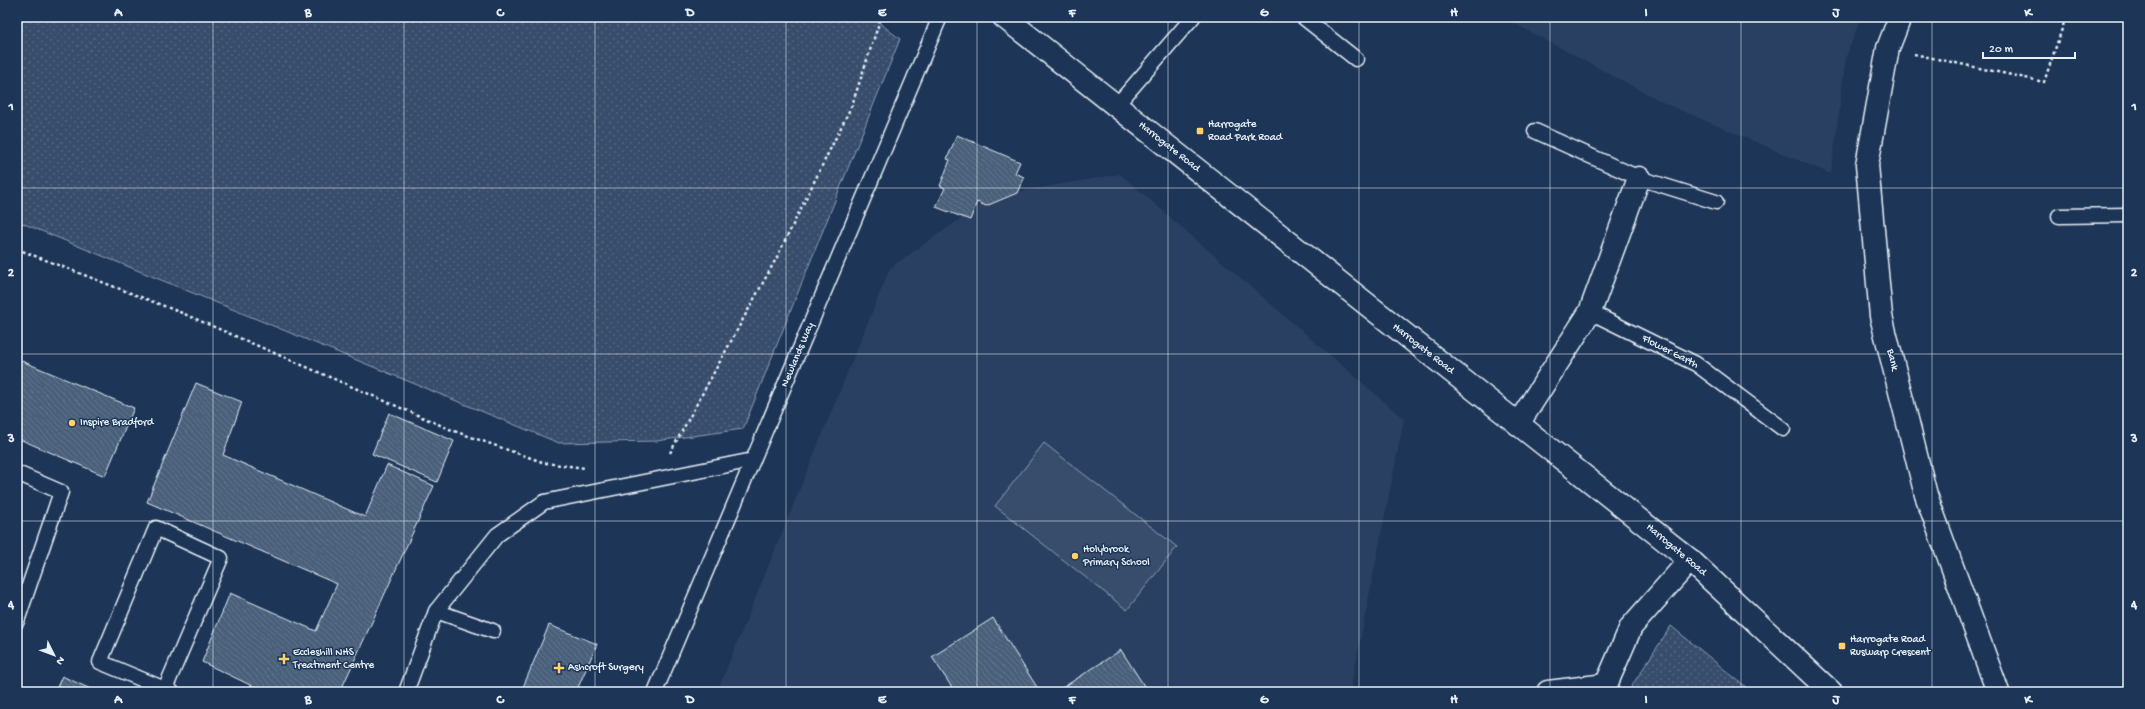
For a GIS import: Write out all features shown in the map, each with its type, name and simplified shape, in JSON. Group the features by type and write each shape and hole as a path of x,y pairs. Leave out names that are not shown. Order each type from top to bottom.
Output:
{"main road":[{"name":"Harrogate Road","path":"1004,17 1690,560 1831,692"},
{"name":"Bank","path":"1900,17 1888,48 1867,165 1881,316 1926,495 1998,692"},
{"path":"1518,424 1590,312 1639,178"},
{"path":"1548,692 1606,689 1631,627 1690,560"}],"lane":[{"name":"Newlands Way","path":"655,692 940,17"},
{"path":"1116,106 1193,17"},
{"path":"1303,17 1356,59"},
{"path":"1535,131 1639,178 1716,202"},
{"path":"2059,216 2128,215"},
{"name":"Flower Garth","path":"1590,312 1696,364 1783,429"},
{"path":"406,692 436,611 498,535 544,502 753,460"},
{"path":"17,473 61,492 17,621"},
{"path":"156,528 221,558 169,690 100,662 156,528"},
{"path":"436,611 494,631"}],"path":[{"path":"668,457 777,257 852,105 881,17"},
{"path":"1888,48 2044,82 2066,17"},
{"path":"17,248 182,313 454,431 545,463 590,469"}],"shaded area":[{"path":"17,17 872,17 900,39 743,429 656,441 559,443 17,221"},
{"path":"1502,17 1861,17 1846,57 1831,174 1666,104"},
{"name":"Holybrook Primary School","path":"1120,174 1404,419 1350,692 717,692 890,268 993,196"},
{"path":"1044,443 1177,547 1127,610 995,506"},
{"path":"1671,626 1752,692 1632,692 1631,687"}],"building":[{"path":"957,135 1020,162 1015,173 1024,177 1017,193 986,206 977,202 970,220 936,207 945,188 940,186 950,160 947,159"},
{"name":"Inspire Bradford","path":"17,359 134,408 105,476 17,438"},
{"path":"196,383 242,402 223,455 365,517 387,465 434,486 340,692 265,692 202,662 230,593 316,631 337,584 147,502"},
{"path":"389,413 454,441 437,482 372,454"},
{"path":"993,618 1040,692 955,692 932,657"},
{"name":"Ashcroft Surgery","path":"549,625 597,644 576,692 521,692"},
{"path":"1121,650 1148,692 1056,692"},
{"path":"62,676 97,692 55,692"}],"place":[{"name":"Harrogate Road Park Road","path":"1200,131"},
{"name":"Inspire Bradford","path":"72,423"},
{"name":"Holybrook Primary School","path":"1075,556"},
{"name":"Harrogate Road Ruswarp Crescent","path":"1842,646"},
{"name":"Eccleshill NHS Treatment Centre","path":"284,659"},
{"name":"Ashcroft Surgery","path":"559,668"}]}
